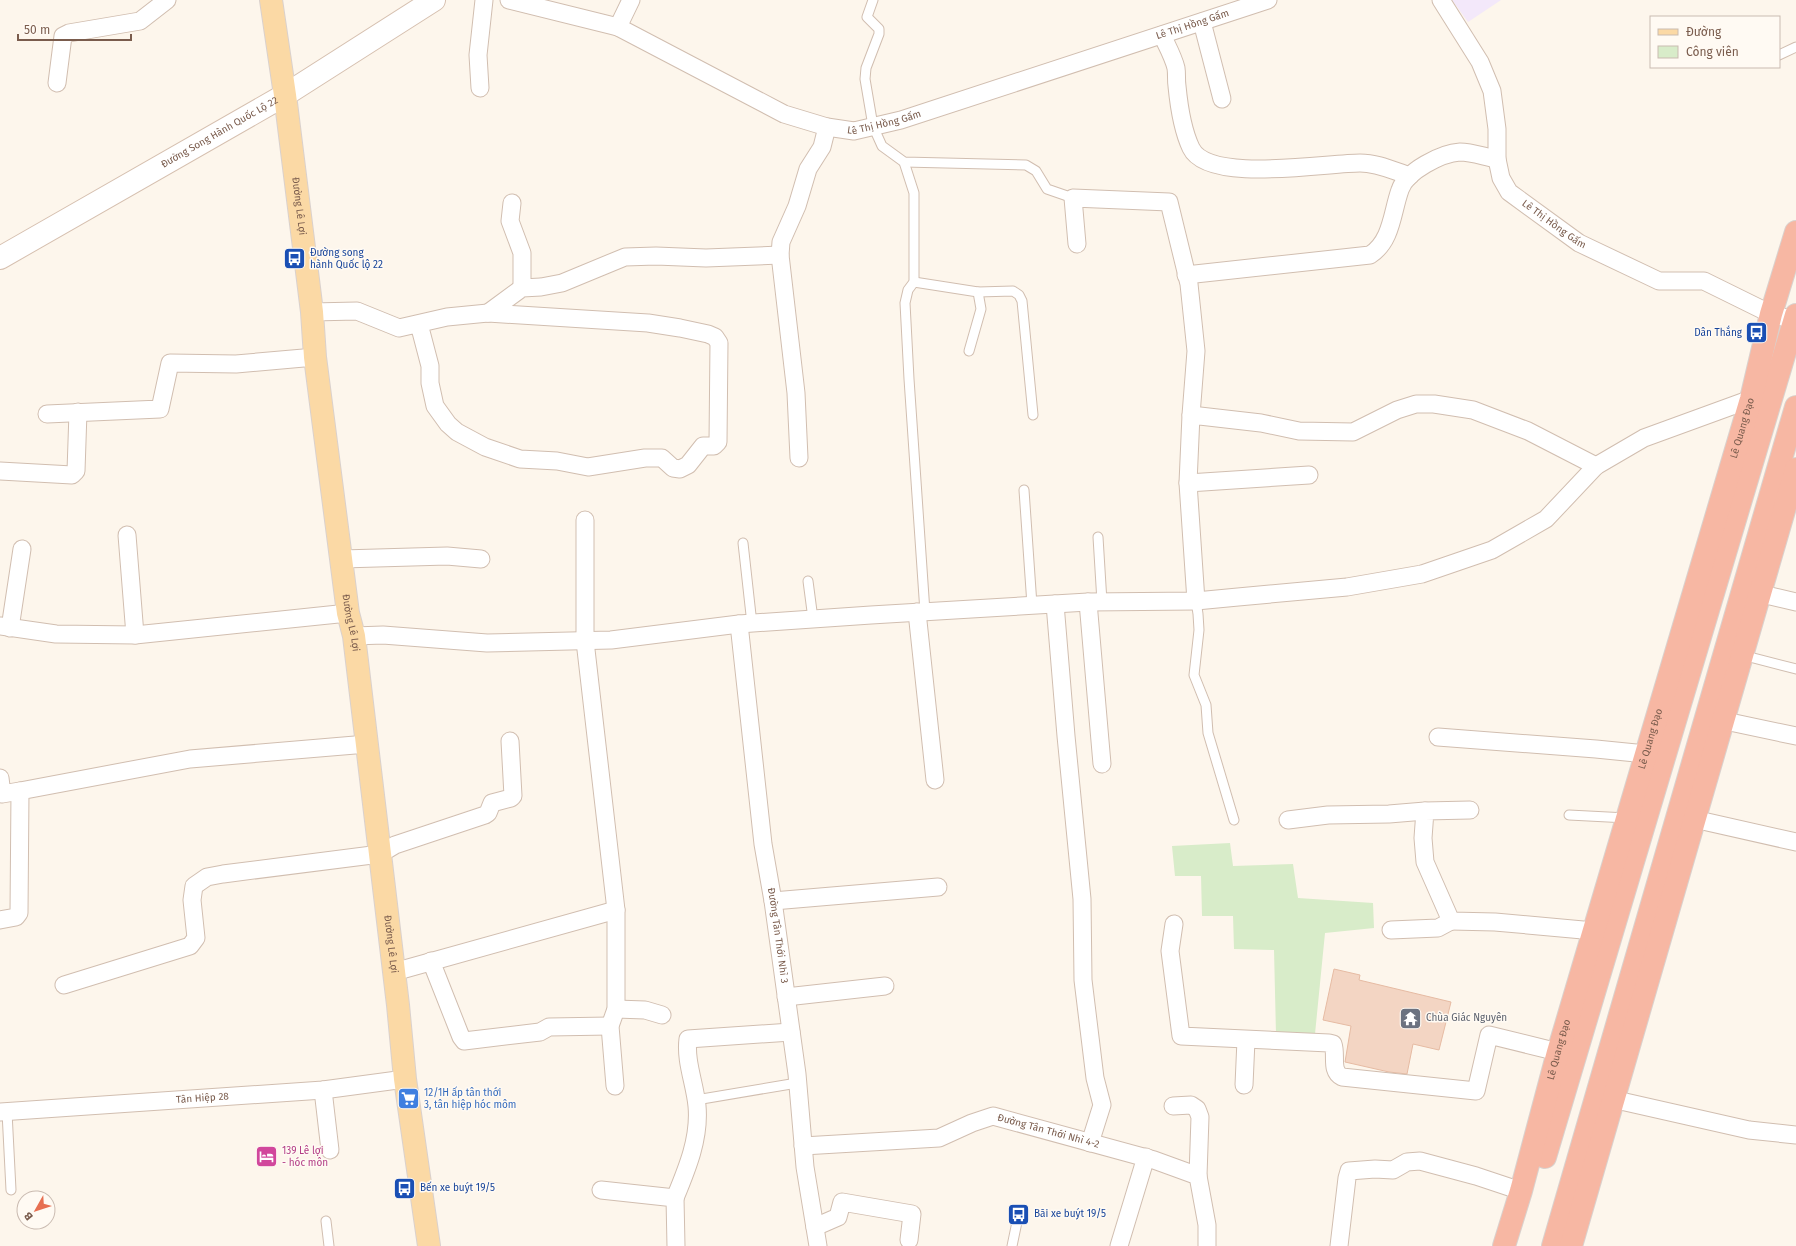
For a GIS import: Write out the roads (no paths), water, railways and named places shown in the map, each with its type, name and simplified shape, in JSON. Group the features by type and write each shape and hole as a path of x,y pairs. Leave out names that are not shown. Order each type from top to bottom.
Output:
{"highway":[{"name":"Lê Quang Đạo","path":"1520,1246 1760,401 1771,314 1796,232"},
{"name":"Lê Quang Đạo","path":"1504,1246 1521,1191 1558,1052 1646,754 1760,401 1795,317"},
{"path":"1553,1246 1715,718 1752,591 1796,407"},
{"path":"1571,1246 1612,1099 1694,819 1715,718 1742,655 1752,591 1796,469"}],"main road":[{"name":"Đường Lê Lợi","path":"271,0 285,96 312,312 315,357 348,613 354,636 394,972 405,1079 428,1246"}],"street":[{"path":"57,83 63,36 69,32 140,21 167,0"},
{"name":"Đường Song Hành Quốc Lộ 22","path":"0,258 285,96 434,0"},
{"path":"480,88 478,55 484,0"},
{"name":"Lê Thị Hồng Gấm","path":"509,0 618,27 784,114 827,127 854,131 902,120 1268,0"},
{"path":"618,27 631,0"},
{"name":"Lê Thị Hồng Gấm","path":"1441,0 1480,62 1492,92 1497,129 1496,159 1501,178 1509,192 1579,243 1659,281 1704,282 1771,314 1795,317"},
{"path":"1202,22 1222,99"},
{"path":"1162,34 1174,62 1179,110 1185,132 1191,148 1201,160 1214,165 1237,168 1288,168 1361,163 1379,166 1410,176"},
{"path":"800,458 796,393 780,256 781,242 797,206 808,169 822,147 827,127"},
{"path":"1186,275 1370,254 1379,249 1387,235 1400,187 1415,170 1437,158 1460,152 1496,159"},
{"path":"1077,244 1074,198 1169,202 1186,275 1196,350 1188,483 1196,601"},
{"path":"512,203 510,221 522,253 522,288"},
{"path":"488,314 522,288 541,287 562,283 617,259 634,256 706,258 780,256"},
{"path":"312,312 357,311 399,328 447,317 488,314 648,323 680,328 715,337 719,346 718,442 714,446 703,446 688,465 680,469 673,468 662,458 645,458 588,466 557,461 520,459 486,448 457,432 448,424 435,406 430,383 430,366 419,324"},
{"path":"47,414 160,409 170,363 236,364 315,357"},
{"path":"354,636 383,635 487,643 611,640 746,624 813,619 1095,602 1196,601 1347,587 1422,574 1492,550 1546,519 1596,466 1644,438 1760,401"},
{"path":"1191,416 1261,423 1299,430 1353,432 1397,410 1416,404 1434,404 1473,410 1528,431 1596,466"},
{"path":"0,471 72,475 76,471 78,412"},
{"path":"1188,483 1310,476"},
{"path":"585,520 585,641 616,910 616,1009 610,1026 615,1086"},
{"path":"127,534 136,635"},
{"path":"22,549 5,627 56,634 136,635 348,613"},
{"path":"342,559 447,556 481,558"},
{"path":"1752,591 1796,602"},
{"path":"1095,602 1102,764"},
{"path":"1055,604 1082,899 1084,980 1095,1078 1102,1105 1090,1143"},
{"path":"921,612 935,780"},
{"name":"Đường Tân Thới Nhì 3","path":"746,624 763,844 773,901 791,1032 803,1146 818,1246"},
{"path":"1715,718 1796,736"},
{"path":"1438,737 1646,754"},
{"path":"64,985 190,946 196,938 192,900 194,886 207,878 223,874 380,854 395,845 485,815 488,813 492,802 512,797 510,741"},
{"path":"1,788 20,791 190,759 367,744"},
{"path":"0,920 16,917 19,913 20,791"},
{"path":"1288,820 1328,815 1470,810"},
{"path":"1425,811 1423,838 1424,862 1451,921"},
{"path":"1694,819 1796,842"},
{"path":"773,901 938,887"},
{"path":"394,972 616,910"},
{"path":"1391,930 1438,928 1451,921 1495,922 1594,931"},
{"path":"1174,924 1170,951 1181,1036 1329,1043 1333,1044 1335,1070 1337,1075 1342,1077 1476,1091 1489,1035 1558,1052"},
{"path":"431,962 461,1037 464,1041 540,1032 549,1027 610,1026"},
{"path":"786,997 885,986"},
{"path":"616,1009 645,1010 662,1015"},
{"path":"676,1246 675,1198 692,1154 697,1127 696,1100 690,1069 688,1039 791,1032"},
{"path":"1244,1084 1246,1040"},
{"name":"Tân Hiệp 28","path":"3,1112 323,1090 405,1079"},
{"path":"323,1090 330,1150"},
{"path":"1612,1099 1749,1130 1796,1135"},
{"path":"1173,1106 1191,1105 1197,1108 1200,1117 1198,1176 1207,1226 1207,1246"},
{"name":"Đường Tân Thới Nhì 4-2","path":"803,1146 939,1138 972,1123 993,1116 1146,1157 1198,1176"},
{"path":"1119,1246 1146,1157"},
{"path":"1339,1246 1347,1178 1350,1171 1375,1169 1393,1170 1407,1162 1420,1161 1476,1176 1521,1191"},
{"path":"601,1190 675,1198"},
{"path":"815,1227 838,1217 842,1202 912,1214 909,1240"}],"lane":[{"path":"873,0 867,17 879,29 879,34 866,68 865,79 873,126 882,146 904,162 1026,165 1036,171 1047,189 1074,198"},
{"path":"1780,55 1796,47"},
{"path":"904,162 914,193 914,282 908,290 905,303 921,612"},
{"path":"914,282 978,292 1013,291 1019,295 1022,301 1033,415"},
{"path":"969,351 981,309 978,292"},
{"path":"1024,490 1032,605"},
{"path":"1095,602 1098,537"},
{"path":"743,543 746,624"},
{"path":"808,581 813,619"},
{"path":"1196,601 1199,630 1194,675 1206,705 1208,733 1234,820"},
{"path":"1742,655 1796,669"},
{"path":"1569,816 1627,818"},
{"path":"696,1100 797,1083"},
{"path":"3,1112 11,1190"},
{"path":"326,1221 329,1246"},
{"path":"1012,1246 1017,1222"}],"place":[{"name":"Đường song hành Quốc lộ 22","path":"295,259"},
{"name":"Dân Thắng","path":"1757,333"},
{"name":"Chùa Giác Nguyên","path":"1410,1018"},
{"name":"12/1H ấp tân thới 3, tân hiệp hóc môm","path":"408,1099"},
{"name":"139 Lê lợi - hóc môn","path":"267,1157"},
{"name":"Bến xe buýt 19/5","path":"404,1188"},
{"name":"Bãi xe buýt 19/5","path":"1019,1214"}]}
